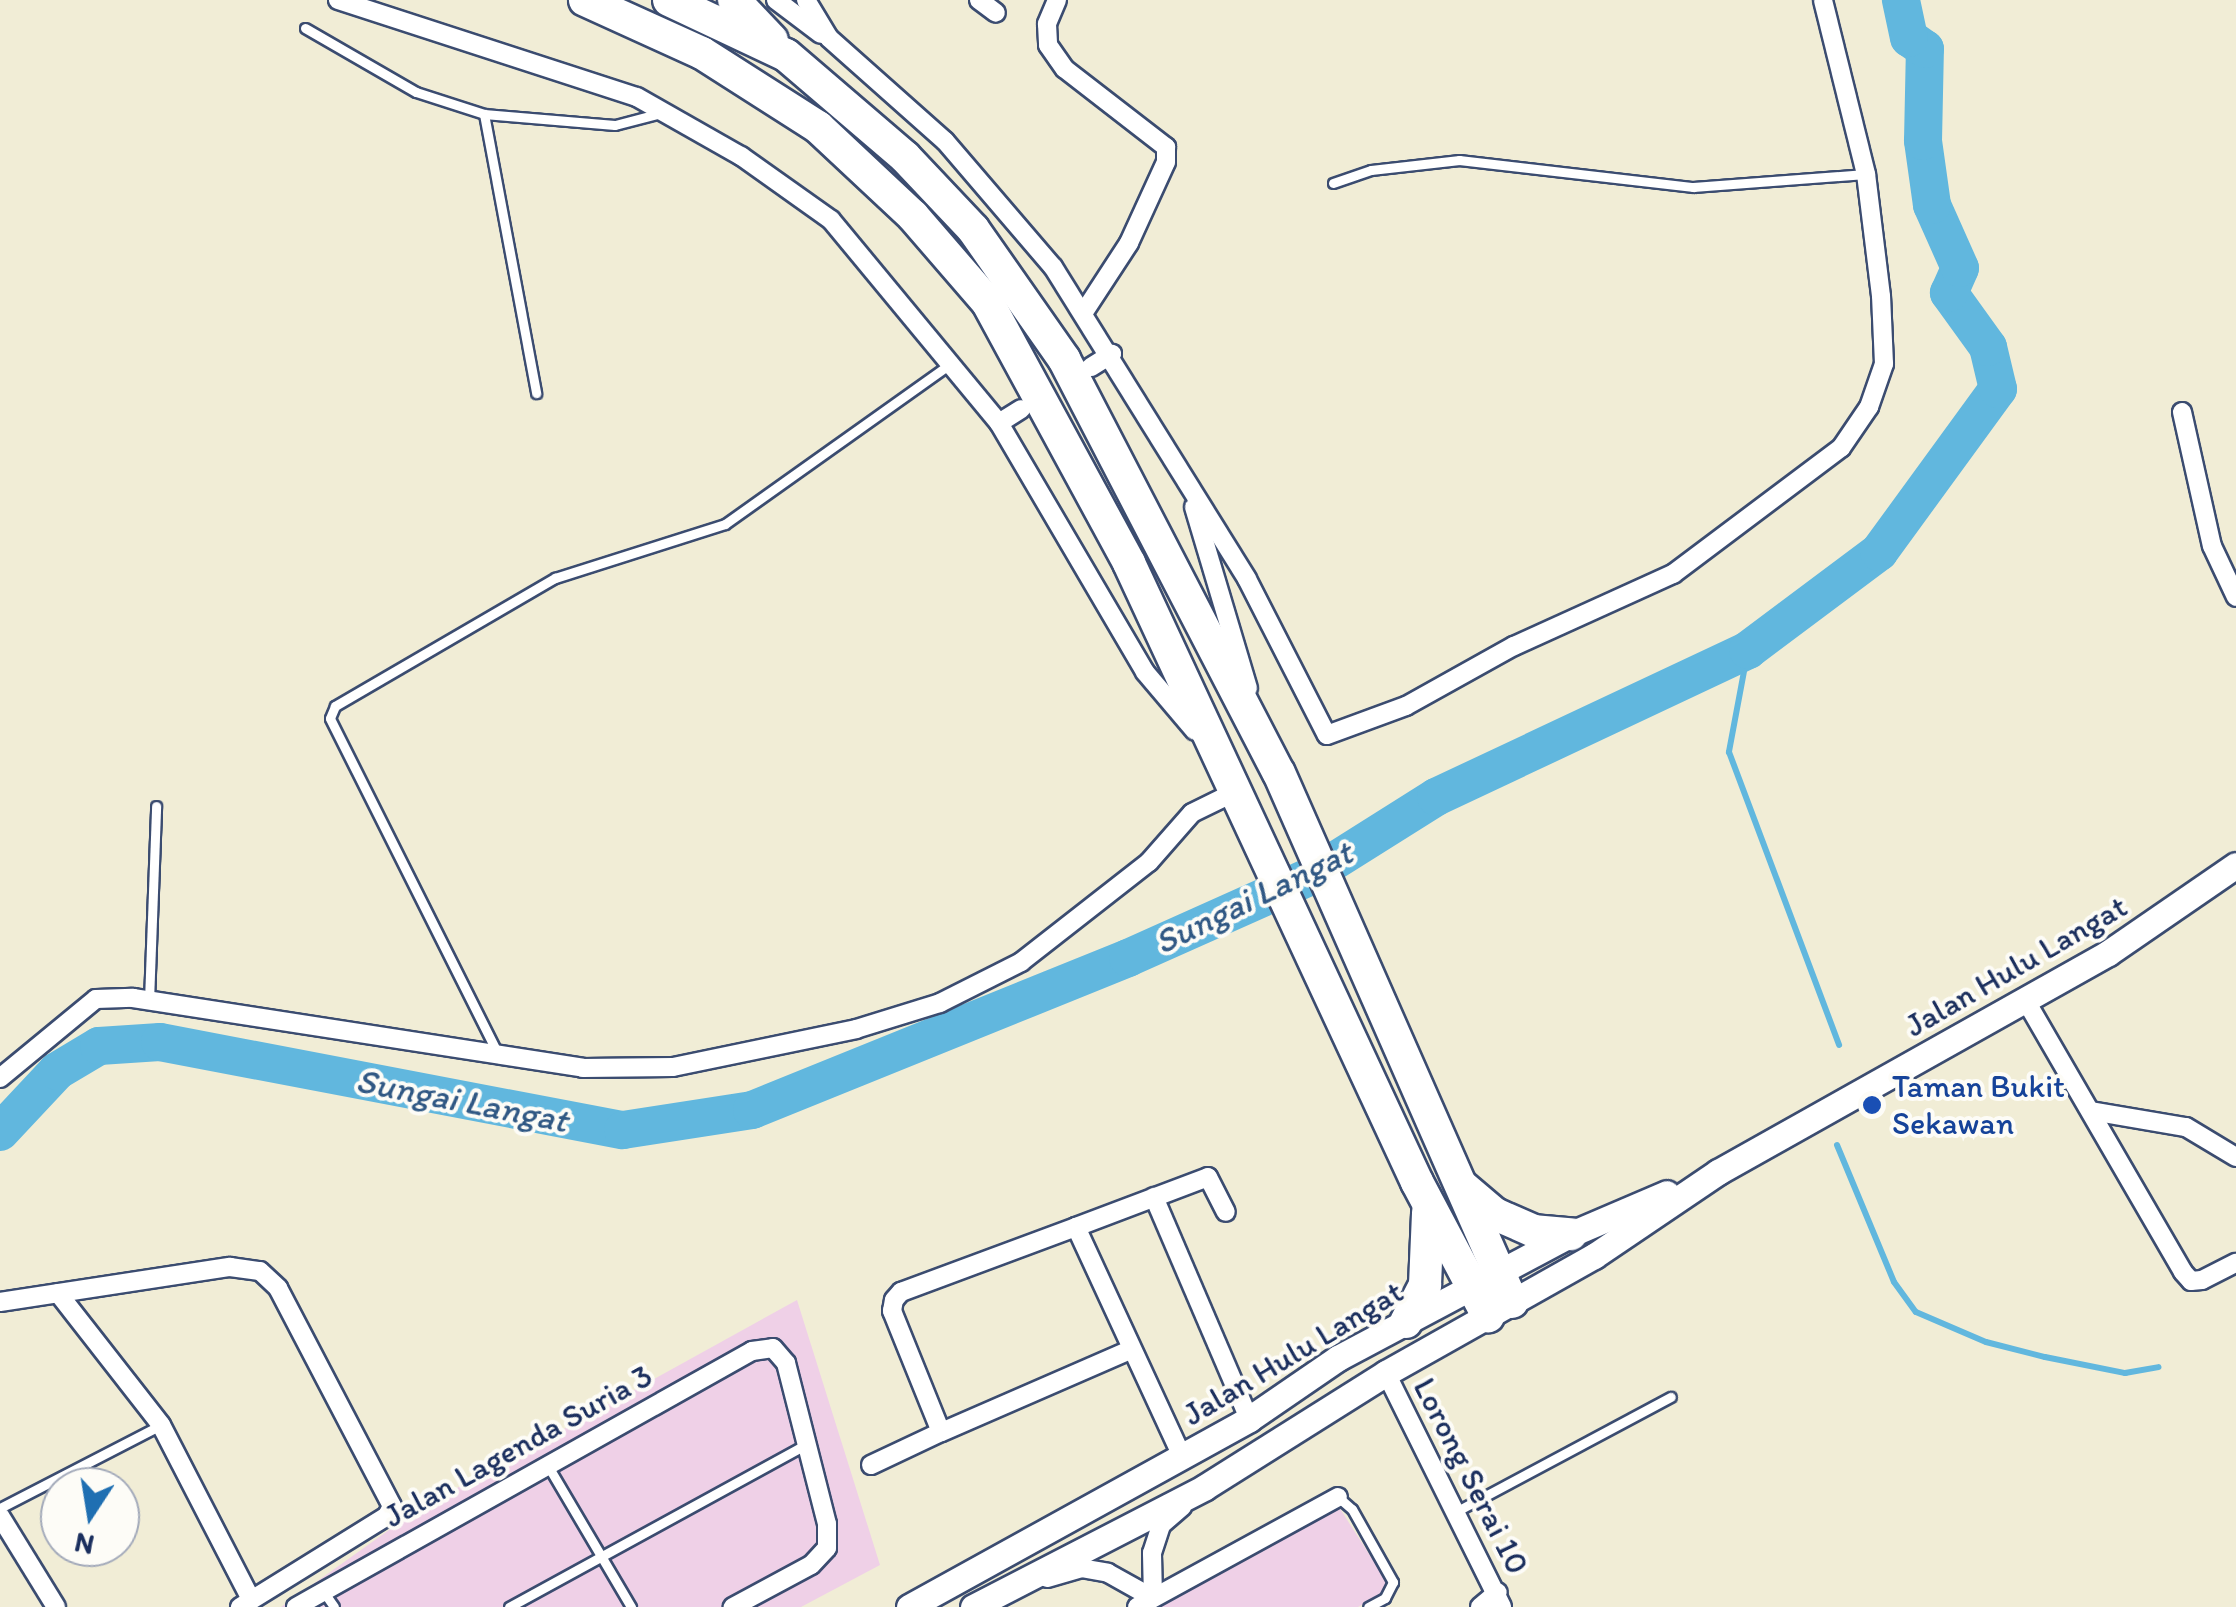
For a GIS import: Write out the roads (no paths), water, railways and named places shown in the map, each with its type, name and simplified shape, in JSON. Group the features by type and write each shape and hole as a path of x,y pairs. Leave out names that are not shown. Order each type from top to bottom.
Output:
{"highway":[{"path":"585,0 702,53 818,128 913,216 988,303 1120,546 1427,1201 1493,1294"},
{"path":"669,0 786,55"},
{"path":"734,0 786,55 905,157 972,229 1064,359 1278,773 1360,950 1459,1184 1493,1294"},
{"path":"1459,1184 1495,1214 1534,1232 1571,1234"},
{"path":"1406,1322 1425,1286 1431,1256 1427,1201"}],"main road":[{"name":"Jalan Hulu Langat","path":"910,1607 1249,1419 1338,1358 1406,1322 1594,1256 1718,1172 2026,1001 2236,865"},
{"name":"Jalan Hulu Langat","path":"973,1607 1205,1486 1386,1373 1571,1234 1718,1172"}],"street":[{"path":"0,1078 96,999 149,1000 500,1059 583,1068 673,1067 856,1029 940,1003 1021,962 1149,862 1192,813 1234,790 1145,672 999,423 953,362 831,220 741,156 664,112 564,69 338,0"},
{"path":"776,0 896,93"},
{"path":"806,0 829,38 896,93 995,199 1084,312 1247,578 1327,735 1406,706 1514,646 1672,574 1841,448 1869,407 1884,364 1866,174 1823,0"},
{"path":"979,0 996,12"},
{"path":"1057,0 1047,24 1048,45 1064,69 1166,147 1166,162 1129,243 1084,312"},
{"path":"1091,367 1112,354"},
{"path":"999,423 1021,409"},
{"path":"2182,412 2212,546 2236,596"},
{"path":"1180,469 1226,597 1258,734"},
{"path":"2026,1001 2191,1281 2236,1263"},
{"path":"2091,1111 2186,1127 2236,1157"},
{"path":"941,1432 892,1312 894,1300 901,1292 1208,1177 1226,1212"},
{"path":"1154,1197 1249,1419"},
{"path":"1076,1227 1182,1456"},
{"name":"Jalan Lagenda Suria 3","path":"58,1292 248,1266 270,1278 292,1310 392,1506 386,1516 245,1603"},
{"path":"0,1302 58,1292 161,1425 245,1603"},
{"name":"Jalan Lagenda Suria 3","path":"296,1607 322,1588 752,1351 774,1348 786,1362 807,1444"},
{"path":"872,1465 1130,1350"},
{"name":"Lorong Serai 10","path":"1386,1373 1459,1510 1500,1600"},
{"path":"733,1607 811,1565 827,1548 827,1524 807,1444"},
{"path":"1145,1602 1152,1552 1161,1525 1205,1486"},
{"path":"1145,1602 1338,1497"},
{"path":"0,1516 56,1607"},
{"path":"1016,1587 1081,1568 1108,1573 1145,1602"},
{"path":"1480,1607 1500,1600"}],"lane":[{"path":"306,28 416,92 484,114 615,125 664,112"},
{"path":"484,114 536,393"},
{"path":"1332,184 1371,170 1459,160 1693,187 1866,174"},
{"path":"500,1059 330,718 335,706 555,578 725,524 953,362"},
{"path":"149,1000 156,806"},
{"path":"1459,1510 1671,1397"},
{"path":"0,1508 161,1425"},
{"path":"509,1607 807,1444"},
{"path":"547,1464 631,1607"},
{"path":"1338,1497 1352,1508 1393,1582 1385,1598 1368,1607"},
{"path":"322,1588 334,1607"}],"waterway":[{"name":"Sungai Langat","path":"0,1132 57,1071 99,1046 160,1042 623,1130 752,1110 1128,958 1309,877 1436,797 1748,650 1879,552 1998,389 1988,347 1949,293 1960,268 1932,205 1923,141 1925,49 1909,38 1901,0"},
{"path":"1748,650 1729,752 1839,1045"},
{"path":"1837,1145 1894,1282 1916,1312 1986,1342 2045,1357 2125,1373 2158,1367"}],"place":[{"name":"Taman Bukit Sekawan","path":"1872,1105"}]}
